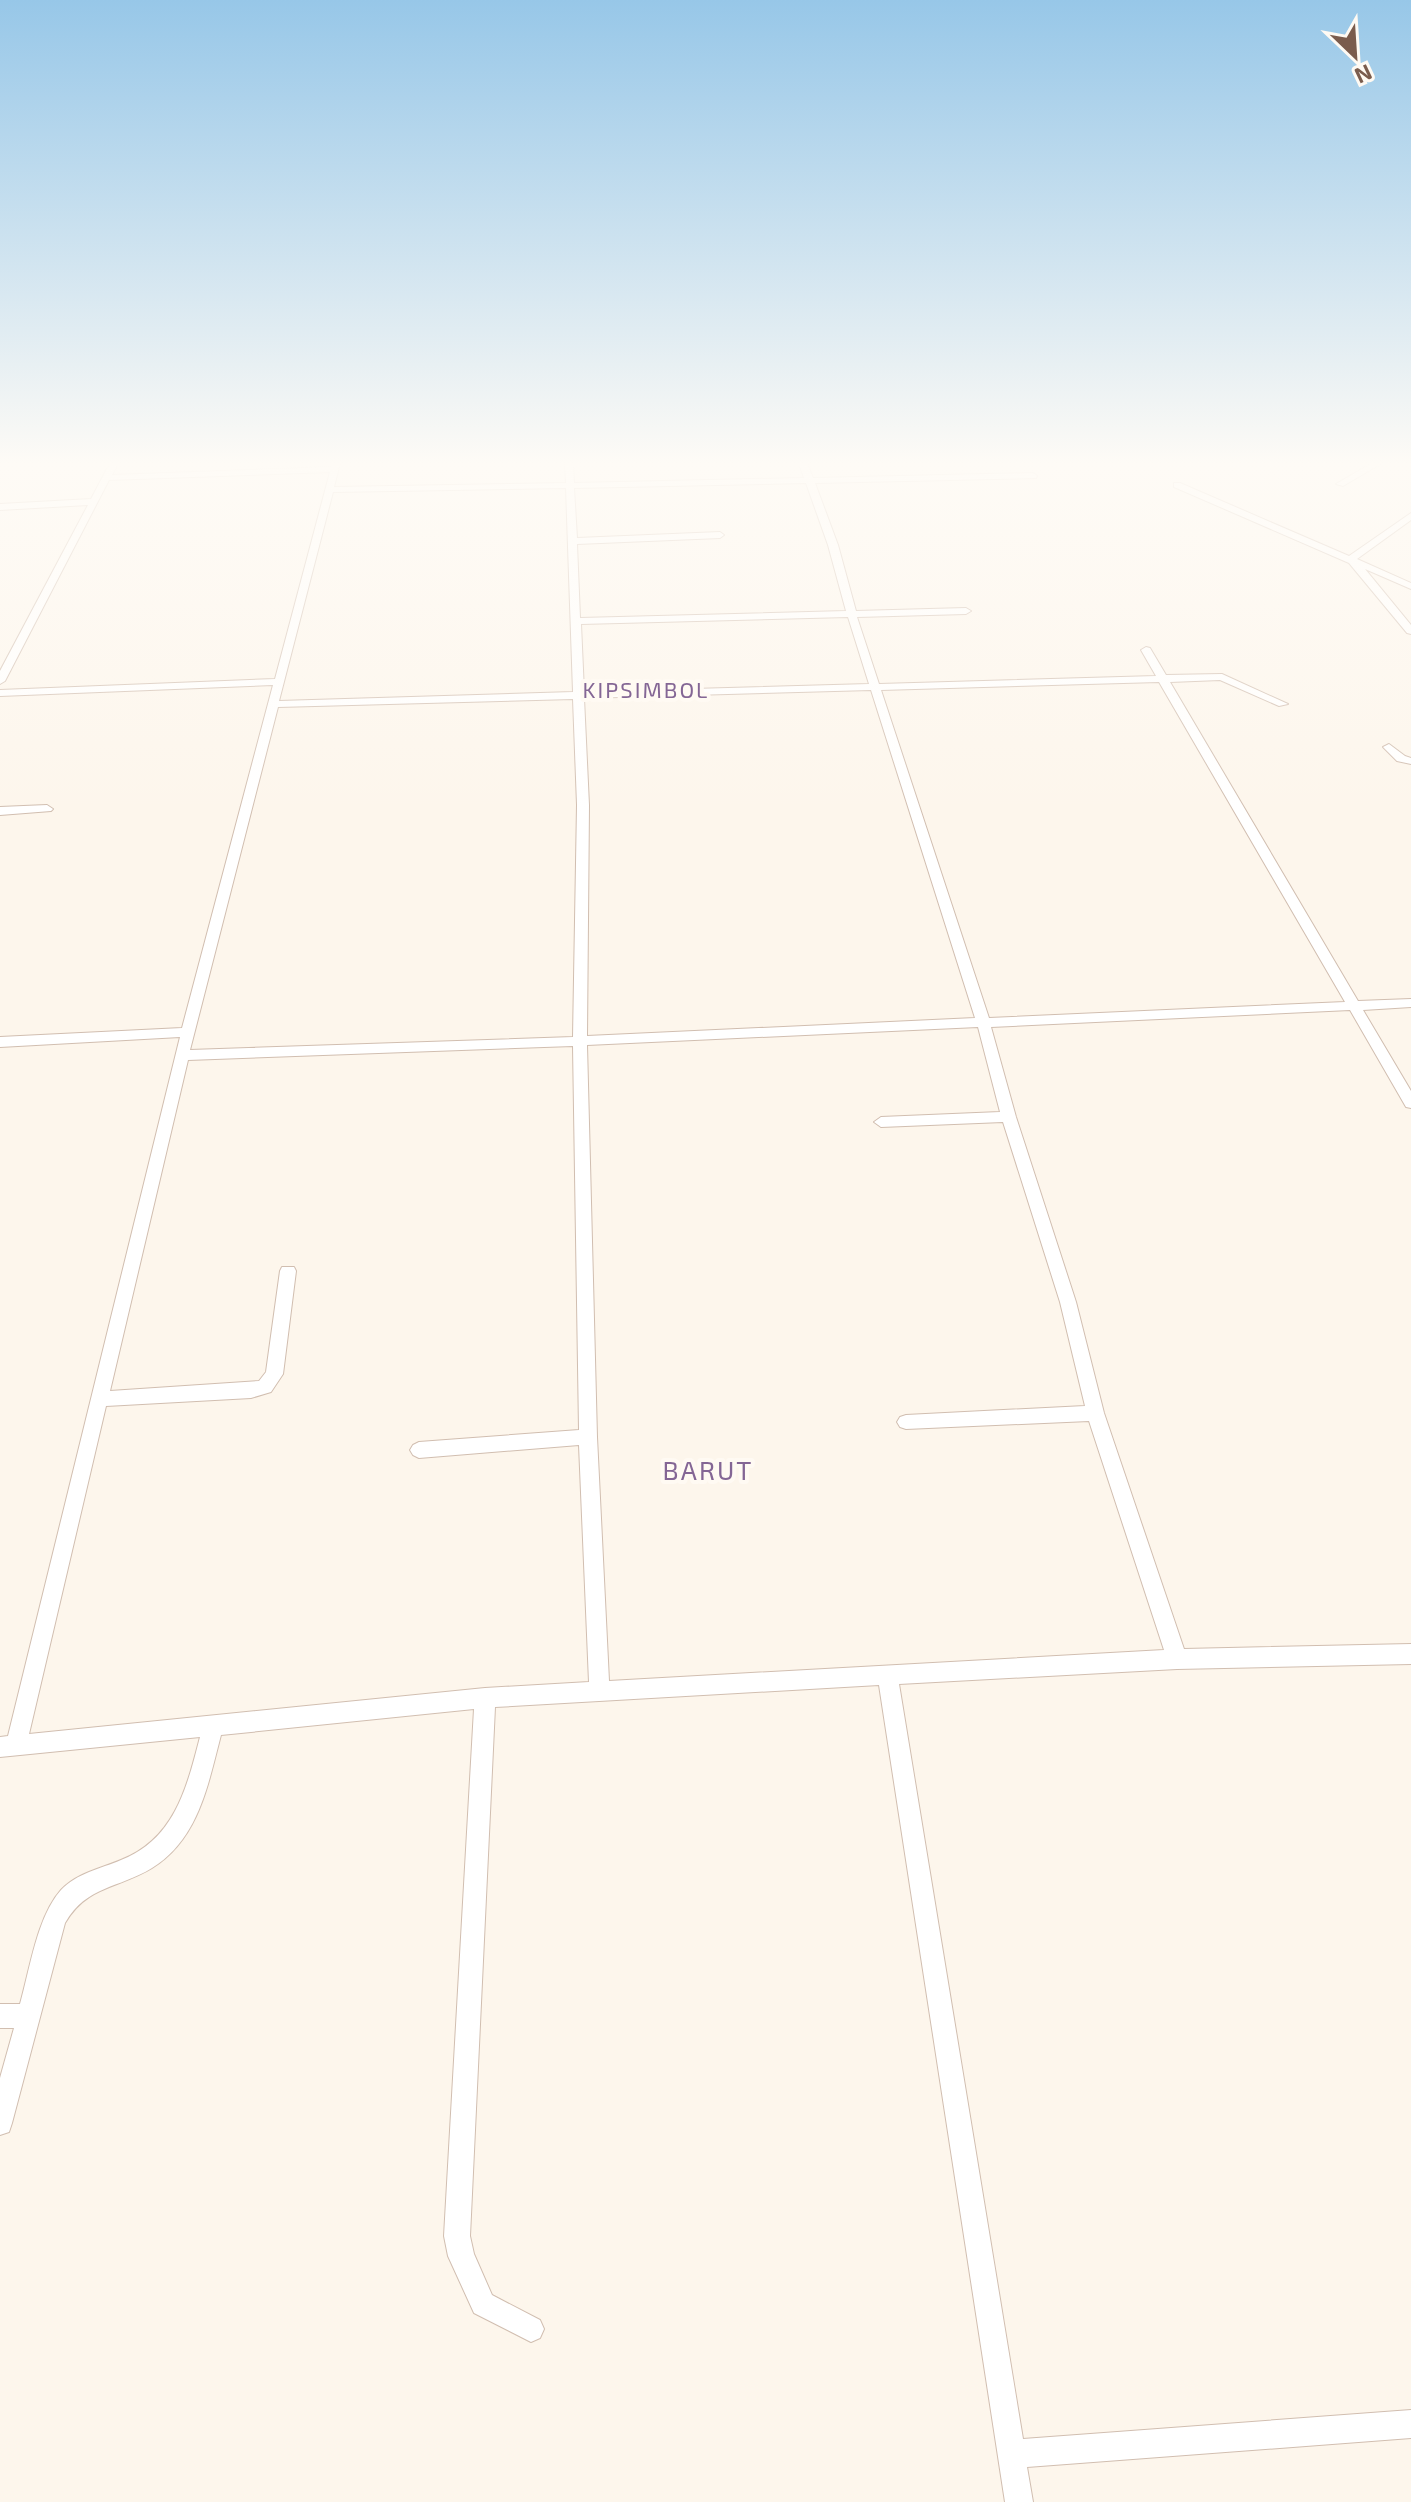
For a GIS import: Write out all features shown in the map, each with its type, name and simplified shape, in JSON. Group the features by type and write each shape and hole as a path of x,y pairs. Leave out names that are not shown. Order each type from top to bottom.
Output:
{"street":[{"path":"0,681 52,580"},
{"path":"306,580 276,704 182,1055 100,1399 8,1747 485,1698 1177,1659 1411,1654"},
{"path":"575,580 583,805 580,1041 588,1437 599,1691"},
{"path":"842,580 1068,1302 1095,1413 1177,1659"},
{"path":"1368,580 1411,631"},
{"path":"574,621 966,611"},
{"path":"1146,650 1411,1103"},
{"path":"276,704 1161,678 1228,678 1283,704"},
{"path":"0,693 280,682"},
{"path":"1389,747 1401,759 1411,761"},
{"path":"0,811 47,809"},
{"path":"182,1055 580,1041 1411,1003"},
{"path":"0,1042 189,1032"},
{"path":"881,1122 1009,1117"},
{"path":"100,1399 251,1391 265,1387 274,1374 288,1271"},
{"path":"906,1422 1095,1413"},
{"path":"419,1450 588,1437"},
{"path":"887,1675 1019,2502"},
{"path":"485,1698 457,2236 461,2256 483,2304 531,2329"},
{"path":"0,2123 64,1901 76,1888 141,1863 171,1837 189,1809 214,1724"},
{"path":"0,2016 29,2016"},
{"path":"1011,2454 1411,2424"}],"district":[{"name":"KIPSIMBOL","path":"646,690"},
{"name":"BARUT","path":"708,1471"}]}
